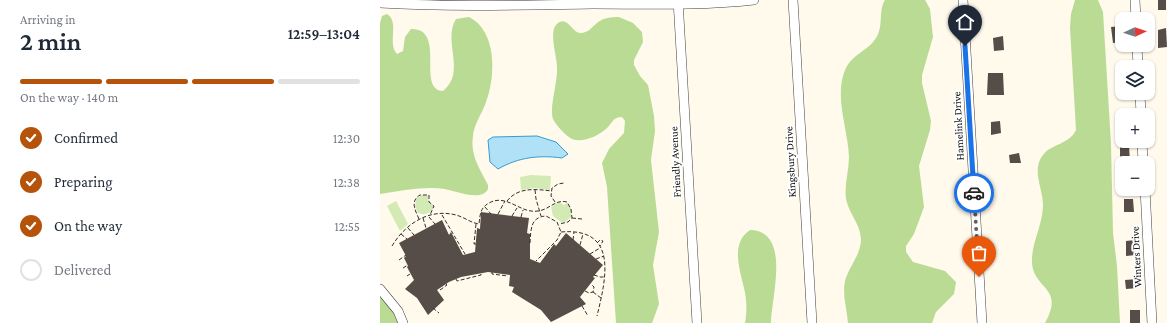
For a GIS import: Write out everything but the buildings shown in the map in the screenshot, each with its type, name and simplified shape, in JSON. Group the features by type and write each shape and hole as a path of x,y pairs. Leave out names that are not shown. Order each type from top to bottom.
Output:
{"street":[{"path":"380,2 436,6 733,2 754,0"},
{"name":"Kingsbury Drive","path":"793,0 812,323"},
{"name":"Hamelink Drive","path":"963,0 982,323"},
{"path":"1135,0 1136,12"},
{"name":"Friendly Avenue","path":"678,2 696,323"},
{"name":"Winters Drive","path":"1145,196 1152,323"},
{"path":"380,289 398,311 403,323"}],"path":[{"path":"556,203 551,196 552,191 555,185 564,183"},
{"path":"498,214 506,201 517,192 535,189 552,191"},
{"path":"535,189 536,199 542,216"},
{"path":"419,219 414,205 415,199 420,195 429,195 429,202 434,206 429,216"},
{"path":"476,244 474,244 476,224 479,224 480,213 484,207 493,201 506,201 523,210 540,211 556,203 567,202 571,209 572,217 568,222 559,224"},
{"path":"484,207 491,214"},
{"path":"512,216 517,207"},
{"path":"521,217 523,210"},
{"path":"392,246 407,227 419,219 429,216 442,214 456,215 476,224"},
{"path":"442,214 465,254"},
{"path":"429,216 435,224"},
{"path":"530,243 532,223 542,216 552,218 559,224 561,232 557,240 536,261"},
{"path":"572,217 582,219"},
{"path":"423,218 426,228"},
{"path":"407,227 414,235"},
{"path":"561,232 575,231 584,233 597,243 604,256 605,277 597,316"},
{"path":"573,240 575,231"},
{"path":"580,245 584,233"},
{"path":"401,234 407,239"},
{"path":"590,254 600,247 603,241 600,240 597,243"},
{"path":"399,260 406,256"},
{"path":"596,259 604,256"},
{"path":"403,268 408,265"},
{"path":"456,279 457,281 467,277 481,275 481,272"},
{"path":"492,272 492,274 508,276"},
{"path":"594,275 605,277"},
{"path":"440,290 447,285 446,284"},
{"path":"591,284 594,287 593,292"},
{"path":"585,291 589,293 593,292 601,299"},
{"path":"582,306 588,316"},
{"path":"433,308 439,314"}],"green space":[{"path":"885,0 925,0 930,9 933,37 922,75 922,83 931,121 930,130 919,166 924,207 914,234 906,246 906,252 913,262 945,271 956,282 954,294 936,312 932,323 848,323 844,297 845,281 859,250 861,239 859,228 849,209 846,199 849,157 841,102 842,80 845,70 852,60 876,38 880,28 882,8"},
{"path":"1075,0 1098,0 1103,12 1111,144 1113,233 1117,266 1120,323 1045,323 1052,302 1047,290 1034,272 1032,263 1033,248 1041,220 1043,205 1038,179 1038,167 1043,155 1047,151 1069,139 1076,130 1070,28 1071,14"},
{"path":"387,14 393,22 393,44 397,54 403,51 405,37 411,29 422,31 427,38 430,48 432,81 435,88 443,91 450,83 453,75 454,66 451,37 452,28 456,19 469,17 478,24 485,33 492,55 492,80 486,102 475,127 472,143 476,162 488,185 488,189 485,193 480,195 468,195 445,189 429,188 380,194 380,23 382,16"},
{"path":"610,17 619,17 633,23 642,32 643,42 634,60 634,65 640,76 648,85 654,116 655,131 651,160 659,232 653,265 659,304 652,323 616,323 607,187 602,163 609,149 624,133 625,121 622,117 616,118 599,134 590,138 576,140 570,138 561,130 554,121 552,114 557,73 553,39 556,25 563,21 581,33 589,30 599,21"},
{"path":"531,175 551,176 550,190 534,188 521,190 520,177"},
{"path":"422,195 428,196 429,203 434,206 425,214 418,213 415,207 416,199"},
{"path":"396,201 408,224 400,231 387,206"},
{"path":"559,202 564,205 567,203 571,209 571,217 565,222 561,222 553,216 551,207"},
{"path":"750,230 763,233 771,241 775,253 776,268 771,323 745,323 746,301 739,265 738,249 744,235"},
{"path":"380,296 396,314 400,323 380,323"}],"water":[{"path":"537,136 556,142 568,154 562,158 537,157 521,159 498,169 490,162 488,140 493,137"}],"way so far":[{"path":"974,193 979,277"}],"route":[{"path":"965,46 974,193"}]}
